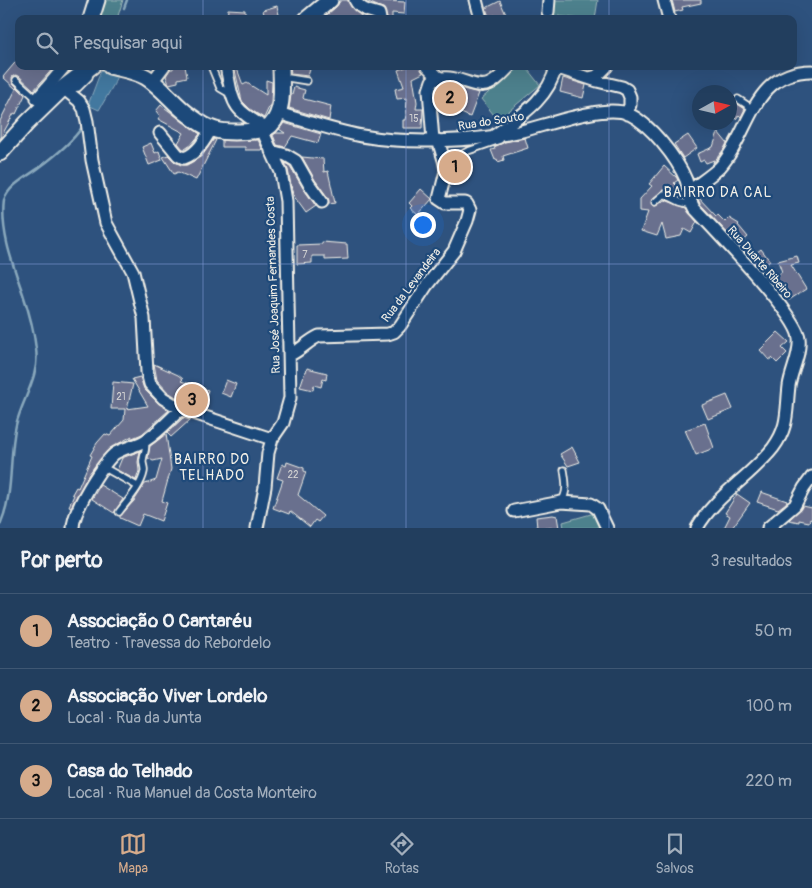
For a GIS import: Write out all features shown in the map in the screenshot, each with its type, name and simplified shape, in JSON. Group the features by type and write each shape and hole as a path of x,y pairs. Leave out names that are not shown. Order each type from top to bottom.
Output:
{"main road":[{"path":"92,15 97,0"},
{"path":"312,15 330,0"},
{"path":"0,153 27,123 82,70"},
{"path":"124,70 150,77 184,112 211,129 231,132 264,130 274,122 281,97 281,72"}],"street":[{"path":"355,0 365,10 379,15"},
{"path":"476,0 480,15"},
{"path":"664,0 668,15"},
{"path":"37,99 62,70"},
{"path":"150,77 159,70"},
{"path":"227,70 232,98 241,112 264,130"},
{"path":"431,70 440,78"},
{"path":"445,164 435,140 429,87 432,81 440,78 452,78 477,85 487,85 506,70"},
{"path":"494,136 540,98 551,84 553,70"},
{"path":"564,70 615,84 627,90 630,101 627,114 640,122 673,156 683,172 695,208"},
{"path":"590,78 597,76 603,70"},
{"path":"690,191 719,168 733,148 753,109 772,83 794,73 812,71"},
{"path":"63,88 79,101 84,108 92,160 106,223 130,263 144,318 148,380 159,395 181,409 272,439"},
{"name":"Rua do Souto","path":"278,113 360,136 385,139 435,140 494,136 591,114 613,112 627,114"},
{"path":"160,133 178,155 184,158 191,155 211,129"},
{"name":"Rua José Joaquim Fernandes Costa","path":"257,528 265,488 266,460 272,439 284,422 289,406 290,355 286,206 281,172 264,130"},
{"path":"271,151 286,154 296,161 322,202"},
{"name":"Rua da Levandeira","path":"290,355 301,350 319,336 388,334 397,330 427,285 456,248 470,210 467,204 445,204 440,201 446,174 445,164"},
{"name":"Rua Duarte Ribeiro","path":"695,208 780,305 798,330 800,341"},
{"path":"697,528 708,512 748,475 779,438 787,417 789,384 800,341 812,340"},
{"path":"73,528 76,512 103,467 118,451 145,441 181,409"},
{"path":"768,528 795,505 812,477"},
{"path":"514,510 561,502 594,505 598,509 606,528"}],"lane":[{"path":"213,70 220,88 232,98"},
{"path":"281,72 308,81"},
{"path":"16,80 37,99"},
{"path":"738,99 753,109"},
{"path":"445,164 468,150 520,131"},
{"path":"655,202 664,194 695,208"},
{"path":"119,512 130,500 144,470 143,461 147,449 145,441"},
{"path":"103,467 137,486"},
{"path":"561,502 566,492 564,470"}],"green space":[{"path":"103,0 123,0 118,15 98,15"},
{"path":"554,0 598,0 596,15 551,15"},
{"path":"515,70 528,70 540,85 498,120 481,99"},
{"path":"598,512 603,528 564,528 563,522"}],"water":[{"path":"101,70 118,72 114,84 99,110 88,105"}],"building":[{"path":"341,0 348,0 352,8 361,15 327,15"},
{"path":"364,0 405,2 404,14 392,13 392,15 386,15 384,9"},
{"path":"672,0 701,0 701,3 682,7 683,10 675,12"},
{"path":"500,1 506,15 488,15 486,8"},
{"path":"277,6 279,15 264,15 263,10"},
{"path":"228,9 245,10 245,15 227,15"},
{"path":"15,63 15,70 52,70 34,90 19,76 15,75 12,77 13,83 25,95 16,114 14,113 0,139 0,121 16,89 3,77"},
{"path":"169,70 186,70 187,77 169,84 166,76"},
{"path":"235,70 237,70 243,85 247,83 266,95 266,80 272,82 271,103 264,118 251,110 242,101"},
{"path":"290,70 310,70 308,76 291,74"},
{"path":"398,70 422,70 423,73 413,78 417,102 416,109 423,109 422,128 403,128 407,98 397,99 395,89 404,87"},
{"path":"563,78 586,85 583,98 560,92"},
{"path":"451,86 479,93 470,117 439,103 444,94 447,95"},
{"path":"294,87 305,90 304,99 331,106 329,120 289,108"},
{"path":"737,104 745,109 741,117 739,115 737,118"},
{"path":"161,105 200,134 185,149 178,143 184,133 158,119 160,116 156,111"},
{"path":"284,123 321,134 318,143 292,136 285,147 277,145 273,135 285,133 279,129"},
{"path":"718,132 727,143 724,149 713,163 714,160 706,163 704,160 700,162 697,154 713,147"},
{"path":"688,135 697,148 683,158 674,144"},
{"path":"525,138 528,148 503,156 504,160 498,162 497,159 495,160 491,150 495,149 494,147 505,142"},
{"path":"214,139 216,140 196,180 178,172 174,174 163,157 168,155 175,162 187,165 202,156"},
{"path":"222,140 258,140 263,150 245,150 245,147 222,147"},
{"path":"151,143 155,153 159,151 162,160 149,165 142,147"},
{"path":"302,157 323,159 324,172 328,171 335,203 329,204 328,198"},
{"path":"285,163 290,166 316,206 306,213 293,195"},
{"path":"664,166 678,180 674,183 680,189 682,198 663,190 652,199 651,205 656,206 665,200 686,208 697,222 691,233 684,229 681,236 666,239 662,224 657,236 641,231 648,212 640,211 640,199 652,186 649,184"},
{"path":"421,189 432,199 418,215 410,208 412,206 409,203"},
{"path":"697,196 716,216 718,215 725,222 729,218 739,224 748,237 742,242 750,252 747,254 700,204"},
{"path":"322,242 347,244 348,259 325,260 325,256 312,256 312,263 297,264 297,245 322,244"},
{"path":"761,249 770,261 760,269 750,258"},
{"path":"797,256 799,263 791,265 806,289 789,300 774,277 782,272 778,261"},
{"path":"778,332 789,342 782,348 787,353 777,363 772,358 769,360 760,350"},
{"path":"154,364 178,375 183,379 181,381 208,390 202,408 184,402 168,392 157,380"},
{"path":"307,368 327,373 326,380 323,379 321,387 314,385 313,390 300,387"},
{"path":"140,377 144,389 158,403 169,410 142,434 130,439 132,436 109,449 89,474 71,507 69,506 74,495 72,494 76,487 78,488 92,456 90,455 97,443 105,434 110,436 124,420 125,409 111,409 113,382 133,384 127,409 148,406 132,379"},
{"path":"226,380 236,384 231,397 221,393"},
{"path":"727,395 733,409 708,419 702,405"},
{"path":"183,418 190,420 171,437 167,433"},
{"path":"705,423 714,448 696,455 685,430"},
{"path":"166,434 171,469 162,501 167,503 161,521 143,514 138,526 120,518 120,516 134,501 145,484 156,480 162,459 153,461 148,458 150,446"},
{"path":"572,447 580,462 568,466 560,454"},
{"path":"140,451 139,471 136,480 117,470 122,458"},
{"path":"287,462 304,468 306,472 298,495 323,516 318,522 315,520 310,527 290,511 289,514 273,508 283,480 277,478 282,464 286,466"},
{"path":"100,485 123,499 114,513 92,499"},
{"path":"761,492 787,501 778,509 757,502"},
{"path":"737,494 750,503 732,528 724,528 730,516 725,513"},
{"path":"803,506 812,508 812,520 810,519 809,522 799,520 799,522 789,520"},
{"path":"557,516 559,528 537,528 536,517"}],"waterway":[{"path":"124,8 127,0"},
{"path":"0,525 8,500 16,425 33,378 37,359 31,321 6,236 3,212 4,200 19,181 57,153 74,138 83,126"}],"place":[{"name":"Associação Viver Lordelo","path":"450,98"},
{"name":"Associação O Cantaréu","path":"455,167"},
{"name":"Casa do Telhado","path":"192,400"}],"district":[{"name":"BAIRRO DA CAL","path":"718,192"},
{"name":"BAIRRO DO TELHADO","path":"212,468"}]}
